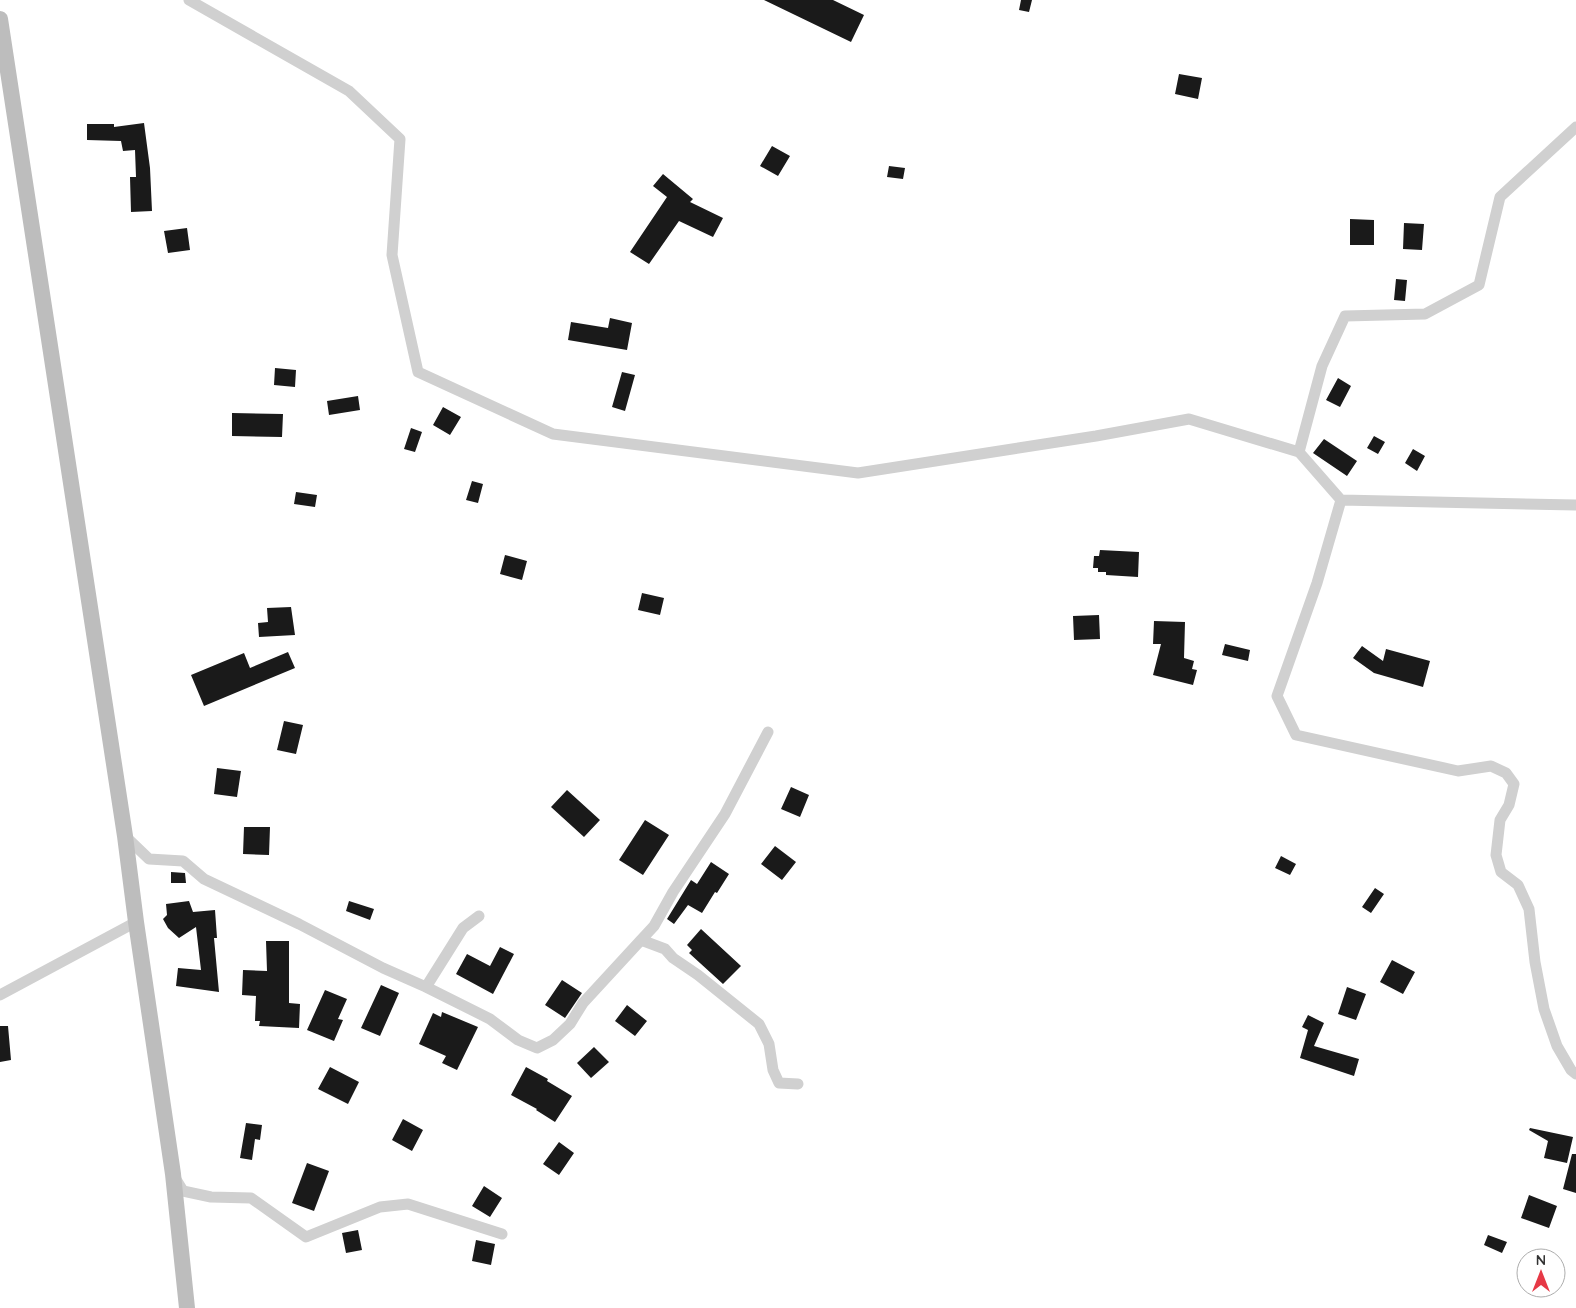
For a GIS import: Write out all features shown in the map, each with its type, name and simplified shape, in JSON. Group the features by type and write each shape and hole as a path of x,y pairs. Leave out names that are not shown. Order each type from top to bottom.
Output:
{"main road":[{"path":"0,19 125,836 173,1174 187,1308"}],"street":[{"path":"189,0 349,91 400,139 392,254 418,372 554,434 858,473 1096,436 1189,419 1299,452 1341,500 1576,505"},
{"path":"1299,452 1322,366 1345,316 1424,314 1479,285 1500,198 1576,127"},
{"path":"1341,500 1317,582 1277,696 1296,735 1458,771 1492,766 1506,772 1514,784 1509,805 1500,820 1496,855 1501,872 1518,885 1529,909 1535,962 1544,1009 1557,1046 1571,1070 1576,1074"},
{"path":"125,836 149,859 183,861 204,879 490,1019 518,1040 537,1048 553,1040 570,1024 584,1003 654,926 673,892 725,814 768,732"},
{"path":"426,987 463,928 479,916"},
{"path":"0,995 136,922"},
{"path":"640,940 664,949 759,1024 769,1044 773,1070 779,1083 798,1084"},
{"path":"173,1174 183,1191 211,1197 251,1198 306,1237 380,1207 408,1204 502,1234"}],"building":[{"path":"764,0 833,0 864,15 851,42"},
{"path":"1021,0 1032,0 1029,12 1019,10"},
{"path":"1179,74 1202,78 1198,99 1175,94"},
{"path":"144,123 150,168 152,211 131,212 130,177 136,177 135,150 123,151 121,141 87,140 87,124 114,124 114,127"},
{"path":"772,146 790,156 778,176 760,166"},
{"path":"889,166 905,168 903,179 887,177"},
{"path":"663,174 693,199 690,202 723,218 713,237 679,221 649,264 630,252 667,197 653,186"},
{"path":"1350,219 1374,220 1374,245 1350,245"},
{"path":"1404,223 1424,224 1422,250 1403,249"},
{"path":"187,228 190,250 168,253 164,231"},
{"path":"1396,279 1407,280 1405,301 1394,300"},
{"path":"610,318 632,323 627,350 568,340 571,322 608,328"},
{"path":"275,368 296,370 295,387 274,385"},
{"path":"622,372 635,375 625,411 612,407"},
{"path":"1338,378 1351,386 1340,407 1326,400"},
{"path":"358,396 360,410 329,415 327,401"},
{"path":"443,407 461,417 450,435 433,425"},
{"path":"232,413 283,414 282,437 232,436"},
{"path":"411,428 422,432 415,452 404,449"},
{"path":"1374,436 1385,442 1378,454 1367,448"},
{"path":"1324,439 1357,461 1347,476 1313,453"},
{"path":"1413,449 1425,456 1417,471 1405,463"},
{"path":"472,481 483,484 478,503 466,500"},
{"path":"296,492 317,495 315,507 294,504"},
{"path":"1100,550 1139,552 1138,577 1106,575 1106,572 1098,572 1098,568 1093,568 1094,556 1099,556"},
{"path":"505,555 527,561 522,580 500,574"},
{"path":"642,593 664,598 660,615 638,610"},
{"path":"291,607 295,635 259,637 258,623 268,622 267,608"},
{"path":"1099,615 1100,639 1074,640 1073,616"},
{"path":"1154,621 1185,622 1184,658 1194,661 1192,669 1197,670 1193,685 1153,675 1161,644 1153,644"},
{"path":"1225,644 1250,650 1248,661 1222,655"},
{"path":"1362,646 1383,661 1386,649 1430,661 1423,687 1374,673 1353,658"},
{"path":"288,652 295,668 204,706 191,675 244,653 250,668"},
{"path":"284,721 303,725 296,754 277,750"},
{"path":"217,768 241,771 237,797 214,794"},
{"path":"791,787 809,795 800,817 781,809"},
{"path":"567,790 600,820 584,837 551,807"},
{"path":"645,820 669,835 643,875 619,860"},
{"path":"244,827 270,827 269,855 243,854"},
{"path":"775,846 796,862 782,880 761,864"},
{"path":"1281,856 1296,864 1290,875 1275,868"},
{"path":"711,862 729,874 702,913 688,905 674,924 667,919 691,880 697,884"},
{"path":"171,872 185,873 186,883 171,883"},
{"path":"1375,888 1384,894 1371,913 1362,907"},
{"path":"189,901 193,912 215,910 217,938 214,938 219,992 176,986 178,968 201,970 196,927 179,938 168,928 163,919 167,915 166,904"},
{"path":"349,901 374,909 370,920 346,911"},
{"path":"701,929 741,966 723,984 689,953 692,950 687,945"},
{"path":"266,941 289,941 289,1003 300,1004 299,1028 259,1026 260,1021 255,1021 256,996 242,995 243,970 267,971"},
{"path":"500,947 514,954 493,994 456,974 467,954 490,966"},
{"path":"1392,960 1415,972 1403,994 1380,982"},
{"path":"562,980 582,993 565,1018 545,1005"},
{"path":"381,985 399,993 380,1036 361,1028"},
{"path":"1347,987 1366,994 1356,1020 1338,1014"},
{"path":"325,990 347,999 338,1019 343,1020 334,1041 307,1030"},
{"path":"627,1005 647,1021 635,1036 615,1021"},
{"path":"442,1012 478,1027 457,1070 442,1063 446,1056 419,1044 433,1013 441,1017"},
{"path":"1308,1015 1324,1023 1314,1046 1359,1059 1354,1076 1300,1058 1308,1030 1302,1027"},
{"path":"0,1026 8,1026 11,1060 0,1062"},
{"path":"594,1047 609,1062 591,1078 577,1063"},
{"path":"330,1067 359,1082 348,1104 318,1089"},
{"path":"526,1067 548,1079 547,1081 572,1096 555,1122 537,1109 511,1095"},
{"path":"403,1119 423,1130 412,1151 392,1140"},
{"path":"246,1123 262,1125 260,1140 255,1139 252,1160 240,1158"},
{"path":"1530,1128 1573,1137 1567,1163 1544,1158 1548,1141 1529,1130"},
{"path":"559,1142 574,1153 559,1175 543,1164"},
{"path":"1572,1154 1576,1154 1576,1193 1563,1189"},
{"path":"307,1163 329,1171 314,1211 292,1203"},
{"path":"484,1186 502,1198 490,1217 472,1206"},
{"path":"1529,1195 1557,1206 1549,1228 1521,1218"},
{"path":"358,1230 362,1250 346,1253 342,1233"},
{"path":"1488,1235 1507,1242 1502,1253 1484,1245"},
{"path":"476,1240 495,1244 491,1265 472,1261"}]}
